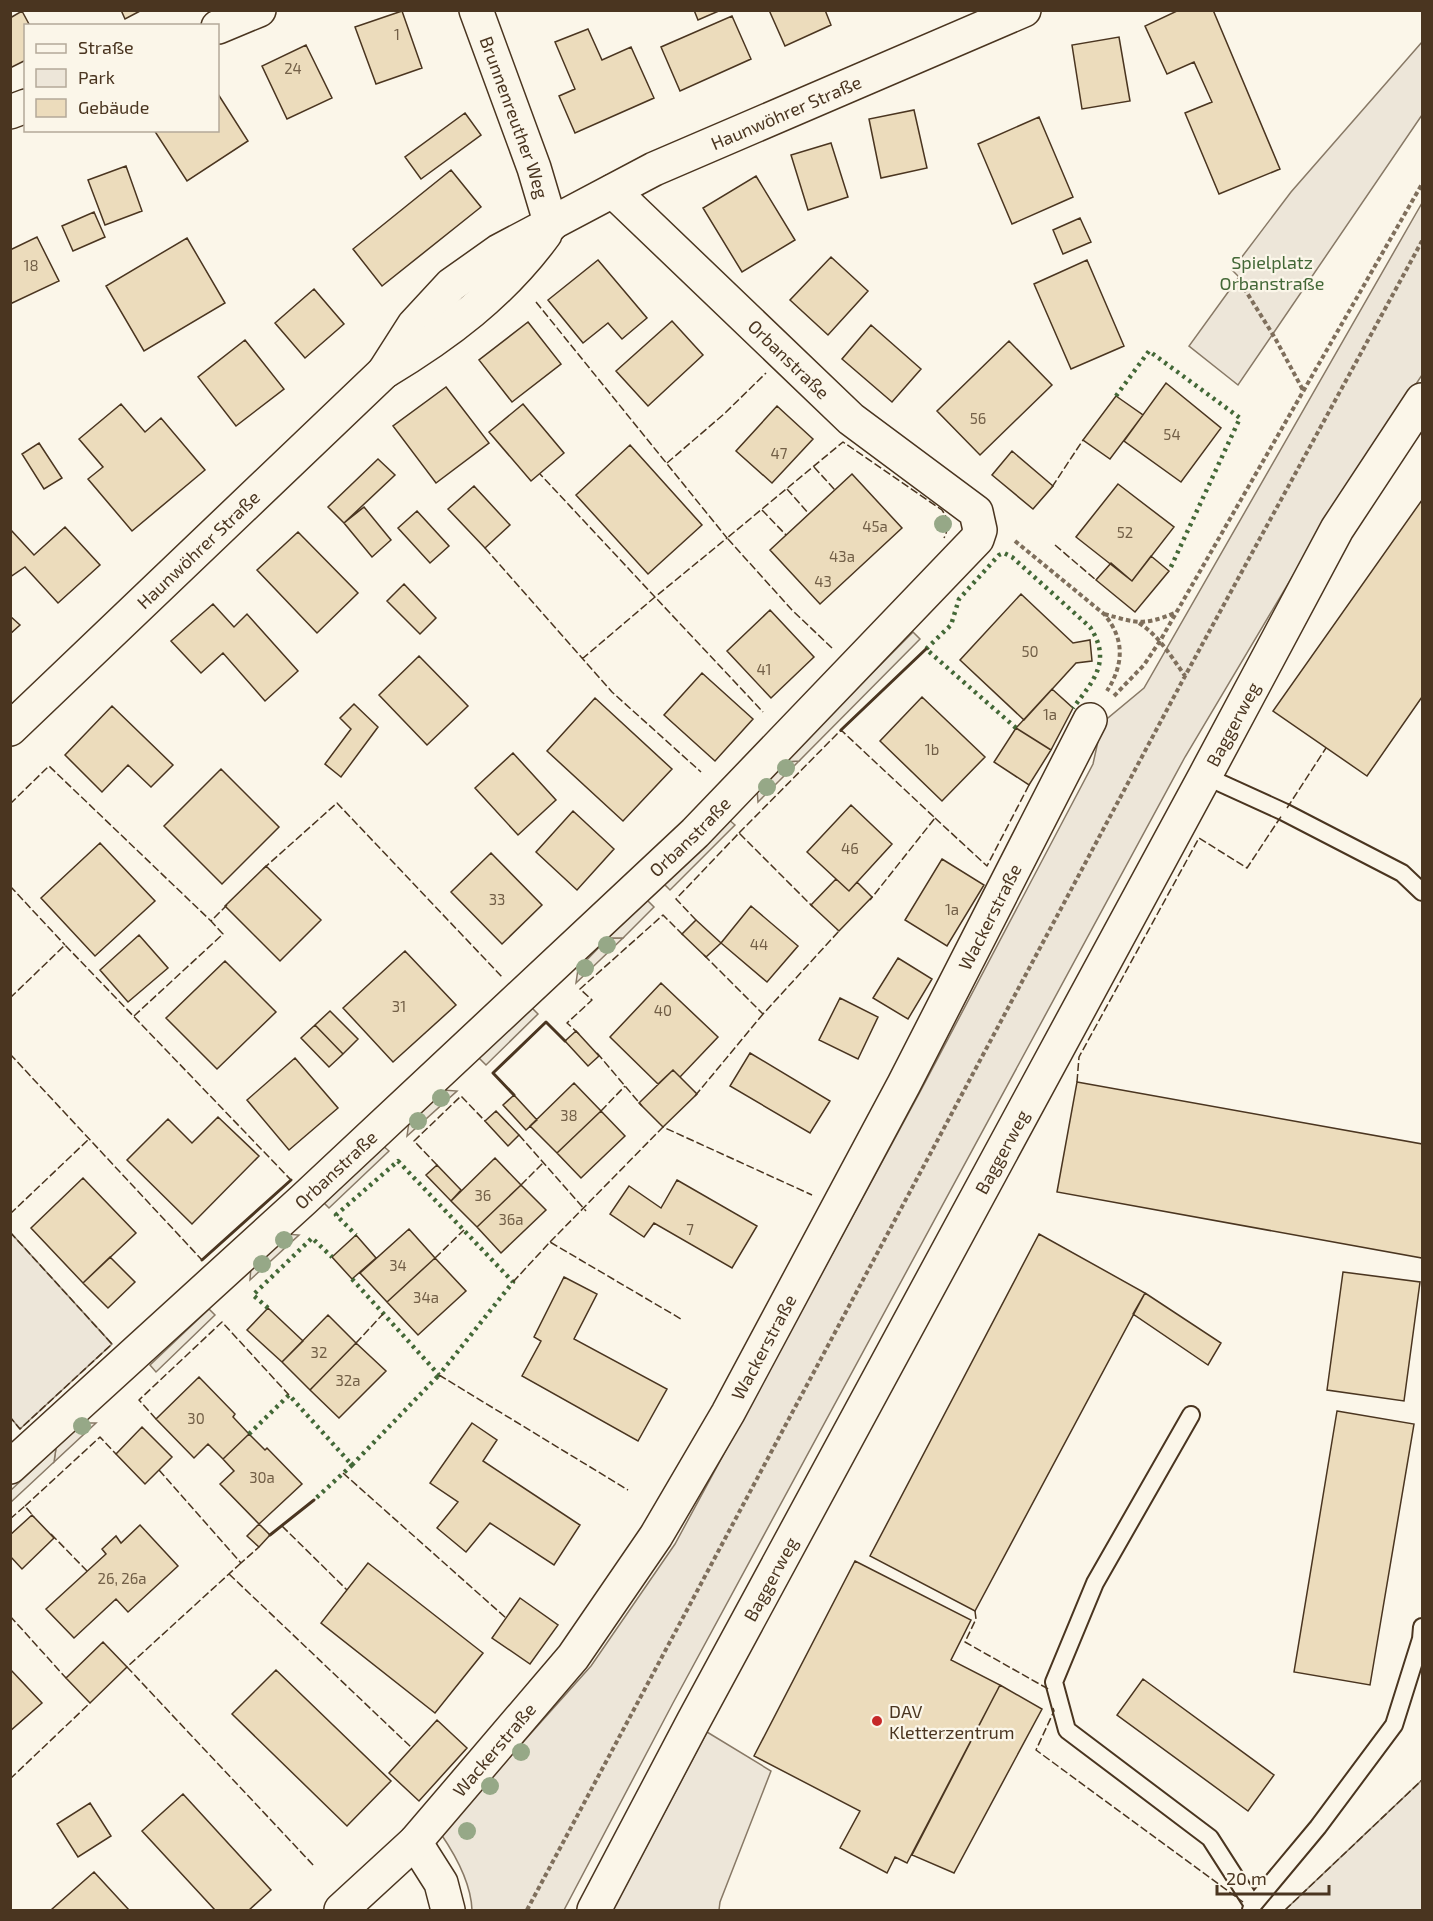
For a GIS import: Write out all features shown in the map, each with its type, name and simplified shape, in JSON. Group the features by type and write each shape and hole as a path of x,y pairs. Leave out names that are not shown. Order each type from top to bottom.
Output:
{"street":[{"path":"219,27 259,10"},
{"name":"Brunnenreuther Weg","path":"476,10 534,168 551,225"},
{"name":"Haunwöhrer Straße","path":"10,729 384,372 414,325 451,285 499,251 686,154 1024,10"},
{"name":"Orbanstraße","path":"10,1467 303,1200 695,833 969,548 980,530 976,512 968,503 905,460 851,419 613,190"},
{"name":"Baggerweg","path":"594,1911 704,1701 1205,776 1336,529 1422,400"},
{"name":"Wackerstraße","path":"341,1911 415,1842 573,1657 657,1536 728,1413 904,1084 1090,720"},
{"path":"415,1842 441,1883 448,1911"}],"lane":[{"path":"1205,776 1284,812 1402,873 1422,892"},
{"path":"1191,1415 1095,1583 1054,1682 1067,1730 1210,1838 1252,1908 1318,1827 1394,1725 1421,1639 1422,1628"}],"path":[{"path":"1090,720 1144,665 1160,641 1422,184"},
{"path":"527,1911 1185,676 1422,241"},
{"path":"1244,288 1275,338 1304,392"},
{"path":"979,519 1005,533 1104,614 1117,634 1120,661 1116,676 1090,720"},
{"path":"1139,623 1175,612"},
{"path":"1104,614 1139,623 1150,630 1185,676"}],"green space":[{"name":"Spielplatz Orbanstraße","path":"1422,42 1422,115 1238,385 1189,346 1239,277 1232,270 1291,192"},
{"path":"1422,203 1422,375 1323,525 1185,757 673,1703 564,1910 472,1910 469,1890 462,1870 441,1834 591,1666 675,1544 920,1092 1093,764 1102,723 1144,688"},
{"path":"799,761 758,802 757,789 784,762"},
{"path":"608,938 623,938 576,983 578,969"},
{"path":"443,1090 457,1091 407,1136 409,1122"},
{"path":"10,1232 112,1344 20,1429 10,1417"},
{"path":"286,1234 299,1235 250,1280 251,1266"},
{"path":"83,1423 96,1423 54,1462 56,1448"},
{"path":"707,1732 771,1771 720,1902 719,1910 613,1910"},
{"path":"1422,1780 1422,1910 1285,1910"}],"shaded area":[{"path":"913,632 920,639 799,761 784,762"},
{"path":"728,819 735,825 670,890 663,883"},
{"path":"647,900 654,907 623,938 608,938"},
{"path":"531,1007 538,1014 486,1065 479,1058"},
{"path":"382,1145 389,1151 329,1208 323,1202"},
{"path":"209,1309 215,1315 156,1372 150,1365"},
{"path":"56,1448 54,1462 11,1502 11,1490"}],"building":[{"path":"121,10 142,10 125,19"},
{"path":"694,10 721,10 698,20"},
{"path":"769,10 825,10 831,25 785,46"},
{"path":"1179,10 1213,10 1280,169 1219,194 1185,113 1212,102 1194,62 1167,74 1145,26"},
{"path":"22,11 29,24 24,24 24,61 10,68 10,18"},
{"path":"402,11 422,68 376,84 355,27"},
{"path":"732,16 751,59 680,91 661,47"},
{"path":"588,29 602,60 631,47 654,98 575,133 559,96 575,89 555,42"},
{"path":"1119,37 1130,101 1082,109 1072,45"},
{"path":"306,45 332,98 287,119 262,66"},
{"path":"219,96 248,141 187,181 155,132 219,132"},
{"path":"914,110 927,168 881,178 869,119"},
{"path":"465,113 481,135 421,179 405,157"},
{"path":"1039,117 1073,197 1012,224 978,144"},
{"path":"831,143 848,197 808,210 791,155"},
{"path":"126,166 142,211 105,225 88,180"},
{"path":"451,170 481,207 382,286 353,249"},
{"path":"756,176 795,240 742,272 703,208"},
{"path":"94,212 105,237 73,251 62,226"},
{"path":"1080,218 1091,242 1063,254 1053,230"},
{"path":"37,237 59,281 10,304 10,250"},
{"path":"187,238 225,303 144,351 106,286"},
{"path":"831,257 868,291 828,335 790,300"},
{"path":"598,260 647,318 622,339 608,323 583,343 548,300"},
{"path":"1087,260 1124,346 1071,369 1034,284"},
{"path":"314,289 344,324 305,358 275,323"},
{"path":"672,321 703,355 648,406 616,371"},
{"path":"528,322 561,364 512,402 479,360"},
{"path":"871,325 921,369 892,402 842,359"},
{"path":"245,340 284,389 236,426 198,377"},
{"path":"1009,341 1052,385 980,455 937,411"},
{"path":"1166,383 1221,428 1181,482 1124,441"},
{"path":"446,387 489,443 436,483 393,426"},
{"path":"1116,396 1143,415 1110,459 1083,440"},
{"path":"121,404 145,432 161,418 205,470 132,531 88,479 103,467 79,439"},
{"path":"523,404 564,453 531,481 489,432"},
{"path":"777,406 813,439 772,483 736,451"},
{"path":"39,443 62,478 44,489 22,454"},
{"path":"630,445 702,525 648,574 576,495"},
{"path":"1012,451 1053,486 1033,509 992,475"},
{"path":"378,459 395,475 344,523 328,507"},
{"path":"852,474 902,528 820,604 770,550"},
{"path":"1118,484 1174,527 1132,581 1076,537"},
{"path":"474,486 510,525 485,548 448,509"},
{"path":"1422,500 1422,697 1367,776 1273,711"},
{"path":"364,507 391,540 372,557 344,523"},
{"path":"417,511 449,546 430,563 398,528"},
{"path":"65,527 100,565 58,603 25,567 10,577 10,529 34,555"},
{"path":"298,532 358,593 317,633 257,570"},
{"path":"1151,556 1169,571 1135,612 1096,580 1111,563 1132,581"},
{"path":"404,584 436,618 420,634 387,601"},
{"path":"1021,594 1073,643 1090,640 1092,661 1076,663 1024,720 960,660"},
{"path":"213,604 234,627 247,614 298,671 265,701 223,653 201,673 171,641"},
{"path":"770,610 814,657 771,698 727,651"},
{"path":"10,616 20,625 10,634"},
{"path":"419,656 468,706 427,745 379,695"},
{"path":"702,673 753,719 715,761 664,715"},
{"path":"1052,689 1073,708 1051,750 1016,728"},
{"path":"922,697 985,757 942,801 880,741"},
{"path":"595,698 672,769 623,821 547,751"},
{"path":"354,704 378,727 341,777 325,764 351,729 340,718"},
{"path":"112,706 173,765 151,787 128,765 102,792 65,755"},
{"path":"1016,728 1051,750 1029,785 994,762"},
{"path":"513,753 556,800 518,835 475,788"},
{"path":"221,769 279,827 222,884 164,826"},
{"path":"851,805 892,844 849,891 807,852"},
{"path":"573,811 614,849 577,890 536,852"},
{"path":"100,843 155,901 95,956 41,898"},
{"path":"491,853 542,905 502,944 451,892"},
{"path":"942,859 984,885 947,946 905,920"},
{"path":"266,866 321,920 280,961 225,906"},
{"path":"836,879 849,891 857,882 872,897 839,931 811,905"},
{"path":"751,906 798,946 767,982 721,943"},
{"path":"696,920 721,943 706,957 682,934"},
{"path":"139,935 168,968 128,1002 100,970"},
{"path":"405,951 456,1005 393,1062 343,1008"},
{"path":"898,958 932,979 908,1019 873,998"},
{"path":"225,961 276,1012 217,1069 166,1018"},
{"path":"661,983 718,1037 680,1077 673,1070 658,1084 610,1037"},
{"path":"840,998 878,1017 858,1059 819,1040"},
{"path":"330,1011 358,1039 343,1054 315,1025"},
{"path":"315,1025 343,1054 329,1067 301,1038"},
{"path":"576,1031 599,1056 588,1066 565,1041"},
{"path":"750,1053 830,1101 810,1133 730,1086"},
{"path":"295,1058 338,1108 289,1150 247,1100"},
{"path":"673,1070 697,1094 663,1127 639,1103"},
{"path":"1077,1082 1422,1144 1422,1258 1057,1192"},
{"path":"574,1083 601,1111 557,1153 530,1126"},
{"path":"514,1095 537,1120 526,1130 503,1105"},
{"path":"496,1111 519,1135 508,1146 485,1121"},
{"path":"601,1111 625,1136 581,1178 557,1153"},
{"path":"218,1117 259,1156 192,1224 127,1160 168,1119 192,1143"},
{"path":"495,1158 521,1185 477,1227 451,1201"},
{"path":"437,1165 461,1190 451,1201 426,1175"},
{"path":"83,1178 136,1233 83,1283 31,1228"},
{"path":"677,1180 757,1226 732,1268 654,1223 644,1237 610,1214 629,1186 661,1208"},
{"path":"521,1185 546,1210 501,1253 477,1227"},
{"path":"409,1229 435,1258 387,1302 360,1273"},
{"path":"1039,1234 1145,1293 975,1611 870,1556"},
{"path":"356,1235 376,1258 352,1279 332,1257"},
{"path":"110,1257 135,1282 108,1308 83,1283"},
{"path":"435,1258 466,1291 418,1335 387,1302"},
{"path":"1343,1272 1420,1282 1404,1401 1327,1390"},
{"path":"564,1277 597,1294 574,1339 667,1389 638,1441 522,1376 541,1341 534,1337"},
{"path":"1145,1293 1221,1343 1208,1365 1133,1314"},
{"path":"268,1308 303,1341 282,1362 247,1330"},
{"path":"328,1315 356,1343 310,1390 282,1362"},
{"path":"356,1343 386,1371 339,1418 310,1390"},
{"path":"199,1377 235,1414 233,1417 249,1434 223,1459 208,1444 194,1458 156,1419"},
{"path":"1337,1411 1414,1424 1370,1685 1294,1672"},
{"path":"472,1423 497,1440 483,1461 580,1525 554,1565 490,1523 466,1552 437,1528 458,1502 430,1483"},
{"path":"142,1427 172,1457 145,1484 116,1454"},
{"path":"249,1434 265,1450 267,1448 302,1484 259,1524 220,1484 234,1471 223,1459"},
{"path":"32,1515 54,1538 22,1569 10,1556 10,1535"},
{"path":"259,1524 270,1535 259,1547 247,1536"},
{"path":"140,1525 178,1566 128,1612 116,1599 74,1638 46,1609 106,1554 102,1549 116,1536 121,1543"},
{"name":"DAV Kletterzentrum","path":"855,1561 971,1620 951,1660 1000,1685 907,1863 895,1857 887,1873 840,1848 860,1811 754,1756"},
{"path":"368,1563 483,1653 435,1713 321,1623"},
{"path":"520,1598 558,1625 530,1664 492,1638"},
{"path":"103,1642 127,1667 90,1703 66,1678"},
{"path":"10,1669 42,1703 10,1731"},
{"path":"276,1670 391,1781 347,1826 232,1714"},
{"path":"1143,1679 1274,1775 1248,1811 1117,1715"},
{"path":"1000,1685 1042,1709 954,1873 912,1855"},
{"path":"437,1720 467,1748 419,1801 389,1773"},
{"path":"183,1794 271,1890 249,1910 215,1910 142,1831"},
{"path":"90,1803 111,1836 78,1857 57,1824"},
{"path":"94,1872 129,1910 51,1910"}],"hedge":[{"path":"1116,396 1149,351 1240,418 1169,571"},
{"path":"1016,728 926,649 951,625 959,599 999,555 1004,553 1012,557 1090,627 1096,639 1100,650 1098,670 1073,708"},
{"path":"352,1279 439,1375 513,1282 398,1161 336,1215 356,1235"},
{"path":"268,1308 253,1295 312,1238 332,1257"},
{"path":"352,1465 439,1375"},
{"path":"249,1434 289,1395 352,1465 314,1500"}],"fence":[{"path":"536,302 727,538 655,597 540,474"},
{"path":"667,463 724,414 766,373"},
{"path":"1052,487 1083,440"},
{"path":"832,648 792,610 727,538 843,442 942,510 948,524 944,538"},
{"path":"814,467 835,490"},
{"path":"787,489 809,514"},
{"path":"762,510 786,535"},
{"path":"1055,545 1096,580"},
{"path":"485,548 612,692 701,772"},
{"path":"582,659 655,597 763,712"},
{"path":"739,833 841,730 935,818 870,900"},
{"path":"1287,808 1326,748"},
{"path":"10,804 49,766 211,921"},
{"path":"935,818 987,866 1029,785"},
{"path":"263,869 337,803 502,977"},
{"path":"1077,1082 1079,1057 1199,838 1247,868 1282,815"},
{"path":"696,920 676,899 739,833 813,907"},
{"path":"10,886 65,945"},
{"path":"134,1016 223,934 211,921 227,905"},
{"path":"579,1034 567,1023 592,1000 580,989 663,915 684,936"},
{"path":"704,955 763,1014 839,931 837,930"},
{"path":"10,998 65,945 291,1180"},
{"path":"695,1096 763,1014"},
{"path":"597,1053 642,1106"},
{"path":"10,1054 202,1260"},
{"path":"601,1111 625,1086"},
{"path":"437,1165 414,1141 461,1096 485,1121"},
{"path":"550,1242 663,1127 812,1195"},
{"path":"519,1135 586,1211"},
{"path":"10,1214 89,1139"},
{"path":"521,1185 543,1163"},
{"path":"435,1258 464,1230"},
{"path":"10,1232 112,1344 20,1429 10,1417"},
{"path":"513,1282 550,1242 681,1319"},
{"path":"356,1343 383,1314"},
{"path":"156,1419 139,1400 222,1322 289,1395"},
{"path":"439,1375 628,1490"},
{"path":"25,1506 100,1437 116,1454"},
{"path":"159,1470 241,1563 259,1547"},
{"path":"343,1473 506,1618"},
{"path":"10,1519 25,1506 34,1517"},
{"path":"282,1526 347,1590"},
{"path":"51,1534 87,1571"},
{"path":"241,1563 127,1667 315,1867"},
{"path":"229,1574 412,1748"},
{"path":"975,1611 976,1619 965,1642 1050,1690"},
{"path":"10,1616 66,1678"},
{"path":"10,1779 90,1703"},
{"path":"1053,1708 1054,1711 1036,1750 1243,1902"},
{"path":"1285,1910 1422,1780"}],"wall":[{"path":"841,730 926,649"},
{"path":"514,1095 493,1073 546,1022 565,1041"},
{"path":"202,1260 291,1180"},
{"path":"270,1535 314,1500"}],"place":[{"name":"DAV Kletterzentrum","path":"877,1721"}]}
